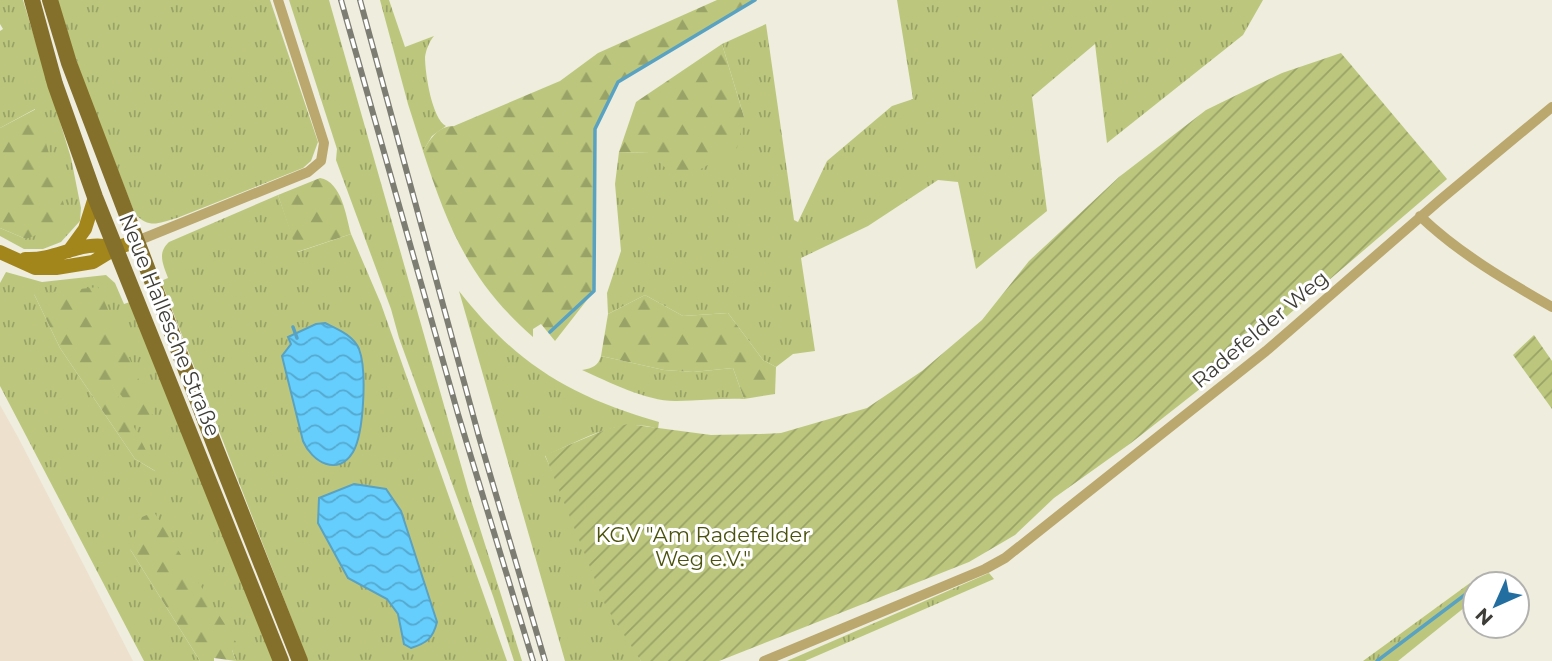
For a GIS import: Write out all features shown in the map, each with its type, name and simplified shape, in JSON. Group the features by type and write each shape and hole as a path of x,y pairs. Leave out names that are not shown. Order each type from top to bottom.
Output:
{"main road":[{"name":"Neue Hallesche Straße","path":"32,0 55,84 96,197 281,661"},
{"name":"Neue Hallesche Straße","path":"50,0 69,63 300,661"}],"street":[{"path":"5,255 36,268 57,268 93,262 116,248 308,173 321,161 324,143 278,0"},
{"name":"Radefelder Weg","path":"764,661 985,569 1004,558 1266,351 1420,216 1552,107"},
{"path":"69,251 85,229 96,197"},
{"path":"1420,216 1471,258 1552,307"},
{"path":"5,255 36,260 94,244 116,248"}],"shaded area":[{"path":"0,405 19,439 133,661 0,661"}],"green space":[{"path":"0,0 23,0 71,158 81,208 80,221 61,242 43,249 24,249 0,236 0,228 26,239 35,109 0,128 0,31 3,29 0,24"},
{"path":"55,0 270,0 318,142 311,161 303,168 177,218 154,224 140,219 135,214 87,91"},
{"path":"289,0 329,0 470,497 522,661 514,661 336,160 337,149"},
{"path":"380,0 389,0 405,47 434,36 425,54 426,74 433,105 441,122 446,126 432,136 423,151 408,104"},
{"path":"717,0 755,0 618,82 595,129 594,291 555,341 541,324 533,329 533,337 493,296 477,274 452,229 423,151 439,130 560,81 598,53"},
{"path":"897,0 1263,0 1243,35 1107,143 1095,44 1032,97 1047,211 976,269 958,182 938,180 868,226 801,258 815,351 793,354 776,367 763,360 728,313 683,316 645,295 608,314 607,293 621,251 615,184 619,152 649,153 744,117 722,44 766,24 794,220 798,222 827,161 892,106 913,99"},
{"path":"722,44 744,117 737,148 680,181 649,153 619,152 636,102"},
{"name":"KGV \"Am Radefelder Weg e.V.\"","path":"1341,53 1447,179 1224,370 1131,443 1054,498 1015,535 969,562 719,661 641,661 606,607 545,455 607,429 628,424 711,435 781,433 867,408 922,371 982,320 1029,261 1119,177 1206,110 1282,73"},
{"path":"36,109 69,222 26,239 0,228 0,128"},
{"path":"320,178 333,186 338,193 351,234 297,252 278,195"},
{"path":"278,195 298,252 351,234 381,304 507,661 308,661 161,281 168,278 162,255 169,242"},
{"path":"6,272 42,282 106,275 115,283 124,304 130,302 273,661 236,661 232,650 130,549 200,661 144,661 0,386 0,283","holes":["34,294 154,414 109,379 155,471 135,459 60,348"]},
{"path":"98,287 154,414 140,419 112,384 157,472 135,459 60,348 34,294"},
{"path":"459,291 502,339 547,374 599,401 659,422 658,429 629,426 600,432 545,456 641,661 565,661"},
{"path":"645,295 683,316 728,313 763,360 776,367 775,394 744,399 733,368 693,372 664,370 601,356 608,314"},
{"path":"1534,335 1552,361 1552,409 1513,355"},
{"path":"601,356 664,370 693,372 733,368 744,399 677,401 641,395 582,370 594,366"},
{"path":"154,512 236,642 232,650 236,661 214,658 214,661 200,661 130,549 142,517"},
{"path":"989,573 994,579 805,661 787,661"},
{"path":"1461,590 1461,610 1398,661 1363,661"}],"water":[{"path":"325,323 344,333 356,344 361,359 364,386 357,443 347,460 333,465 326,464 312,455 303,441 282,356 291,344 288,337 316,324"},
{"path":"354,484 386,489 401,511 437,622 431,636 417,646 411,648 404,644 398,614 387,599 348,578 318,523 319,498"}],"waterway":[{"path":"550,332 594,291 595,129 618,82 755,0"},
{"path":"293,327 297,338"},
{"path":"1377,661 1461,598"}],"railway":[{"path":"341,0 458,414 533,661"},
{"path":"360,0 479,437 545,661"}]}
